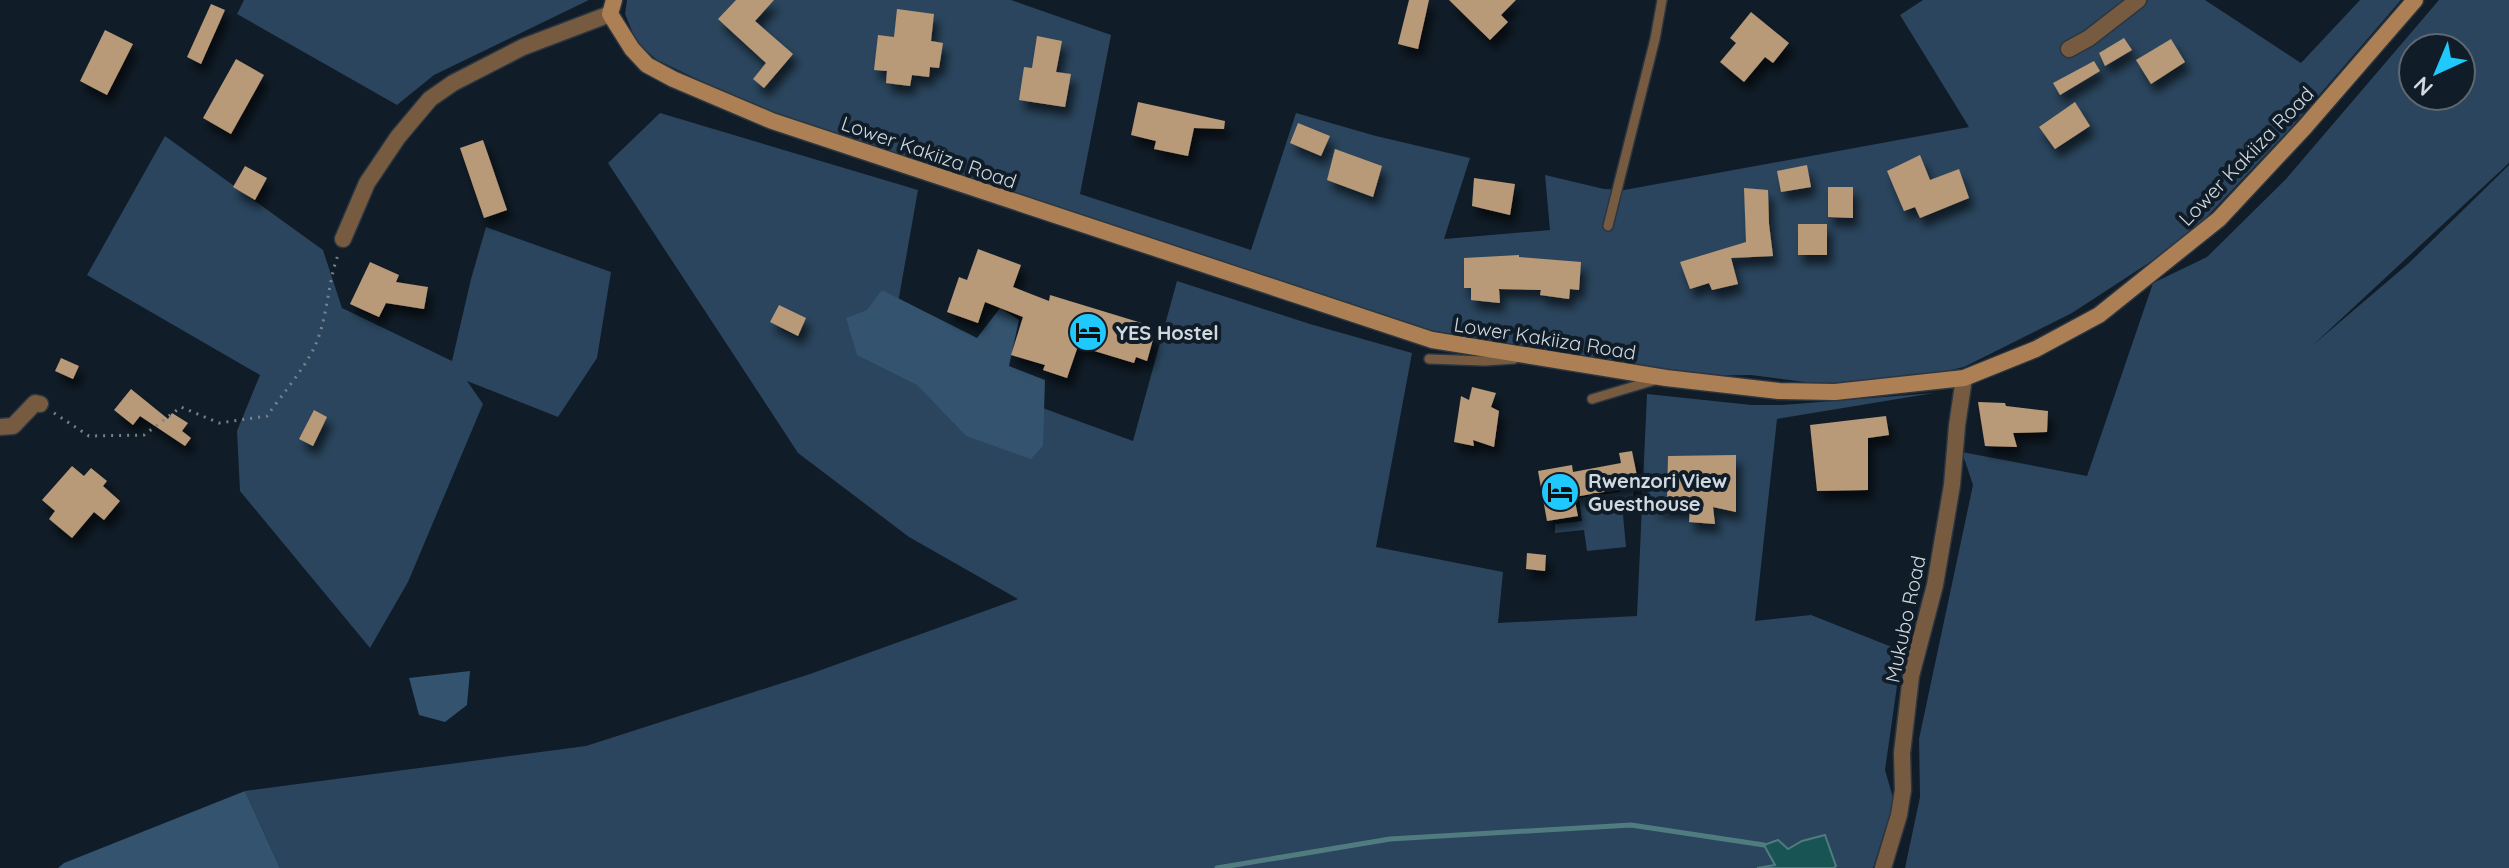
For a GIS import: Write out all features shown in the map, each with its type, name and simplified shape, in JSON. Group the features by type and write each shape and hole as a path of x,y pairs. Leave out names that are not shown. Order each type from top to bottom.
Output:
{"main road":[{"name":"Lower Kakiiza Road","path":"612,7 632,49 647,65 772,121 1432,340 1666,378 1779,391 1835,392 1964,378 2036,349 2099,315 2208,228 2304,128 2415,0"}],"street":[{"path":"2069,49 2089,38 2138,0"},
{"path":"343,239 367,183 398,137 430,99 453,83 523,47 612,7"},
{"name":"Mukubo Road","path":"1883,868 1899,815 1911,676 1935,585 1952,485 1964,378"},
{"path":"0,427 13,426 31,406 40,404"}],"lane":[{"path":"1608,226 1662,0"},
{"path":"1429,359 1485,361 1533,358"},
{"path":"1592,399 1666,378"}],"path":[{"path":"40,404 89,436 144,435 181,407 219,423 267,416 314,348 329,297 332,270 343,239"}],"shaded area":[{"path":"244,0 589,0 434,75 397,105 237,14"},
{"path":"627,0 1011,0 1111,35 1080,194 1251,250 1296,113 1470,158 1444,239 1550,230 1545,175 1604,189 1624,190 1969,127 1900,15 1923,0 2205,0 2301,63 2360,0 2401,0 2290,129 2200,224 2164,253 2072,313 1964,367 1918,378 1827,385 1751,375 1685,376 1413,327 777,117 657,60 637,43 625,14"},
{"path":"2439,0 2509,0 2509,163 2313,345 2409,263 2509,165 2509,868 1905,868 1920,797 1919,739 1973,485 1962,452 2087,476 2153,283 2207,257 2286,179 2397,49 2397,112 2477,112 2477,32 2412,32"},
{"path":"660,113 918,190 890,348 1133,441 1177,281 1412,353 1376,547 1503,572 1498,623 1637,616 1647,394 1752,405 1782,405 1934,393 1777,419 1755,621 1811,615 1902,651 1885,770 1894,801 1873,868 280,868 245,791 586,746 810,674 1018,599 909,537 798,453 608,163"},
{"path":"165,136 323,250 342,308 452,361 486,227 611,272 597,358 558,417 467,381 483,404 408,582 370,648 240,491 237,431 260,375 87,275"},
{"path":"882,290 977,338 1000,308 1019,320 1009,366 1045,380 1043,446 1031,459 966,436 917,385 857,355 846,318 867,310"},
{"path":"1634,490 1632,503 1623,515 1626,547 1587,551 1584,530 1555,533 1555,524 1582,521 1579,498"},
{"path":"470,671 467,705 445,722 419,715 409,678"},
{"path":"245,791 280,868 58,868 64,863"},
{"path":"1825,835 1836,866 1834,868 1757,868 1775,865 1764,845 1778,840 1788,849 1802,841"}],"building":[{"path":"736,0 774,0 755,21 793,54 764,88 753,79 766,63 718,19"},
{"path":"1409,0 1429,0 1418,49 1398,44"},
{"path":"1449,0 1516,0 1501,15 1508,22 1490,40"},
{"path":"211,4 225,10 201,64 187,57"},
{"path":"897,9 934,14 931,41 943,43 939,68 930,67 929,77 912,75 910,86 886,83 887,71 874,70 878,35 894,37"},
{"path":"1751,12 1789,43 1773,63 1765,57 1744,82 1720,62 1736,43 1730,38"},
{"path":"105,30 133,44 107,95 80,81"},
{"path":"1037,36 1062,41 1056,72 1071,74 1065,107 1019,100 1024,67 1032,68"},
{"path":"2124,38 2132,50 2105,66 2099,53"},
{"path":"2171,39 2185,62 2151,84 2136,60"},
{"path":"236,59 264,75 231,134 203,118"},
{"path":"2094,61 2100,71 2060,95 2053,83"},
{"path":"1138,102 1225,121 1224,129 1194,128 1188,156 1154,149 1156,141 1131,135"},
{"path":"2075,102 2090,126 2055,149 2039,127"},
{"path":"1298,123 1330,136 1321,156 1290,143"},
{"path":"483,140 507,210 484,218 460,148"},
{"path":"1335,149 1382,166 1373,197 1327,180"},
{"path":"1920,155 1930,180 1959,169 1969,198 1920,218 1915,207 1904,211 1887,171"},
{"path":"1807,165 1811,187 1781,192 1777,171"},
{"path":"245,166 267,178 255,200 233,187"},
{"path":"1474,178 1515,184 1510,215 1472,206"},
{"path":"1828,187 1853,187 1853,218 1828,217"},
{"path":"1744,188 1768,190 1773,256 1731,258 1738,284 1712,290 1709,283 1690,289 1680,262 1746,242"},
{"path":"1798,224 1827,224 1827,255 1798,255"},
{"path":"978,249 1021,265 1013,287 1049,301 1050,295 1145,324 1142,332 1154,336 1147,361 1136,357 1134,363 1078,346 1067,378 1043,370 1045,365 1011,355 1023,317 985,302 978,323 947,312 959,277 967,280"},
{"path":"1519,255 1581,262 1579,290 1570,289 1569,299 1540,295 1541,290 1499,289 1500,303 1471,300 1471,288 1464,288 1464,258"},
{"path":"370,262 399,275 396,282 428,287 424,309 386,303 379,317 350,304"},
{"path":"779,305 806,318 798,336 770,322"},
{"path":"61,358 79,366 73,379 55,371"},
{"path":"1472,387 1496,393 1491,407 1499,411 1494,447 1473,440 1474,446 1454,442 1461,396 1469,400"},
{"path":"131,389 168,419 172,413 188,423 182,431 191,438 185,446 140,416 133,425 114,410"},
{"path":"1978,402 2005,403 2006,406 2048,411 2047,432 2013,433 2017,447 1985,446"},
{"path":"314,410 327,417 313,446 299,439"},
{"path":"1886,416 1889,435 1868,438 1868,490 1817,491 1810,425"},
{"path":"1632,451 1639,486 1574,497 1578,516 1547,521 1538,471 1572,465 1573,472 1621,463 1619,453"},
{"path":"1736,455 1736,512 1713,507 1715,524 1689,522 1690,510 1651,509 1667,499 1668,456"},
{"path":"72,466 84,476 91,468 107,481 103,486 120,501 104,520 94,512 72,538 49,519 55,511 42,500"},
{"path":"1527,553 1546,555 1545,571 1526,569"}],"waterway":[{"path":"1217,868 1390,839 1631,825 1764,845"}],"place":[{"name":"YES Hostel","path":"1088,332"},
{"name":"Rwenzori View Guesthouse","path":"1560,492"}]}
